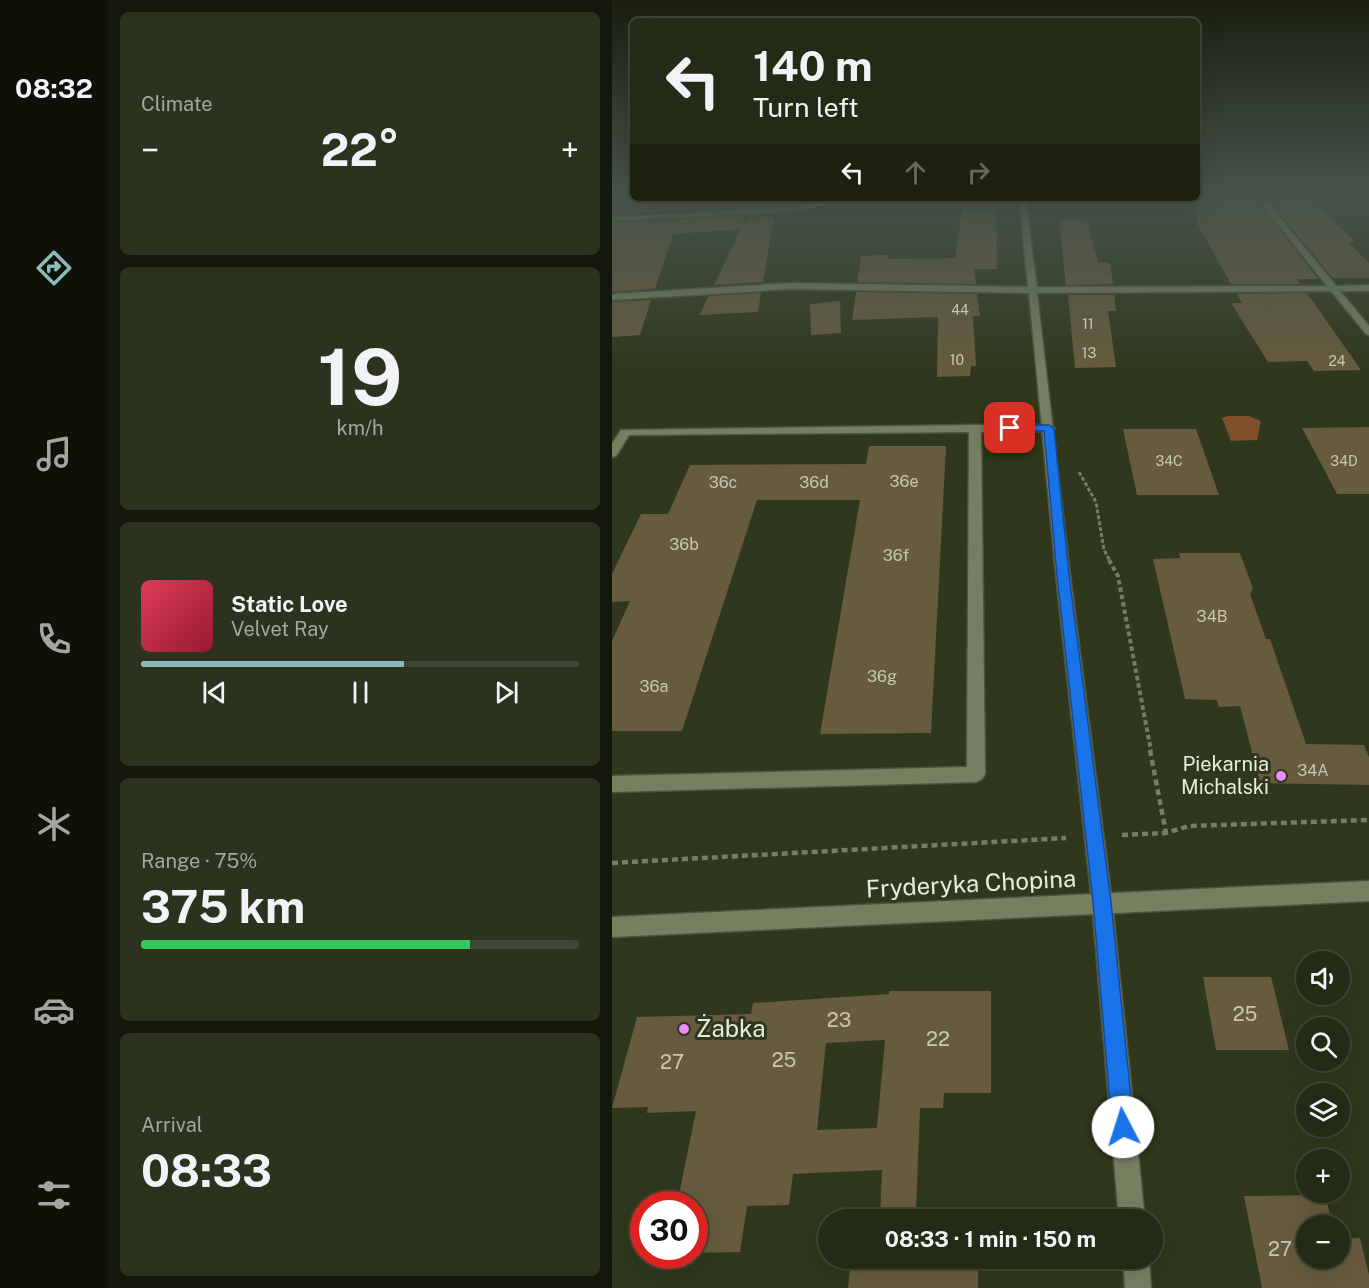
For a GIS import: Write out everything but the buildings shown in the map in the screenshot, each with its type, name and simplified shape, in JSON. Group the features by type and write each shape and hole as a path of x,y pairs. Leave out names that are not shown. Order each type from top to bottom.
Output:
{"street":[{"path":"1028,252 1063,575 1102,902 1131,1209"},
{"path":"1304,252 1369,332"},
{"path":"612,297 791,286 1033,290 1369,288"},
{"path":"612,454 625,432 1049,428"},
{"path":"612,784 976,774 975,429"},
{"name":"Fryderyka Chopina","path":"612,927 1369,891"},
{"path":"1137,1269 1138,1288"}],"path":[{"path":"1076,466 1096,502 1104,550 1118,576 1166,833"},
{"path":"1121,836 1166,833 1188,826 1369,820"},
{"path":"612,862 1067,838"}],"shaded area":[{"path":"1249,416 1261,421 1257,440 1231,441 1222,418"}],"place":[{"name":"Piekarnia Michalski","path":"1281,776"},
{"name":"Żabka","path":"684,1029"}],"route":[{"path":"1010,428 1049,428 1063,575 1102,902 1123,1127"}]}
